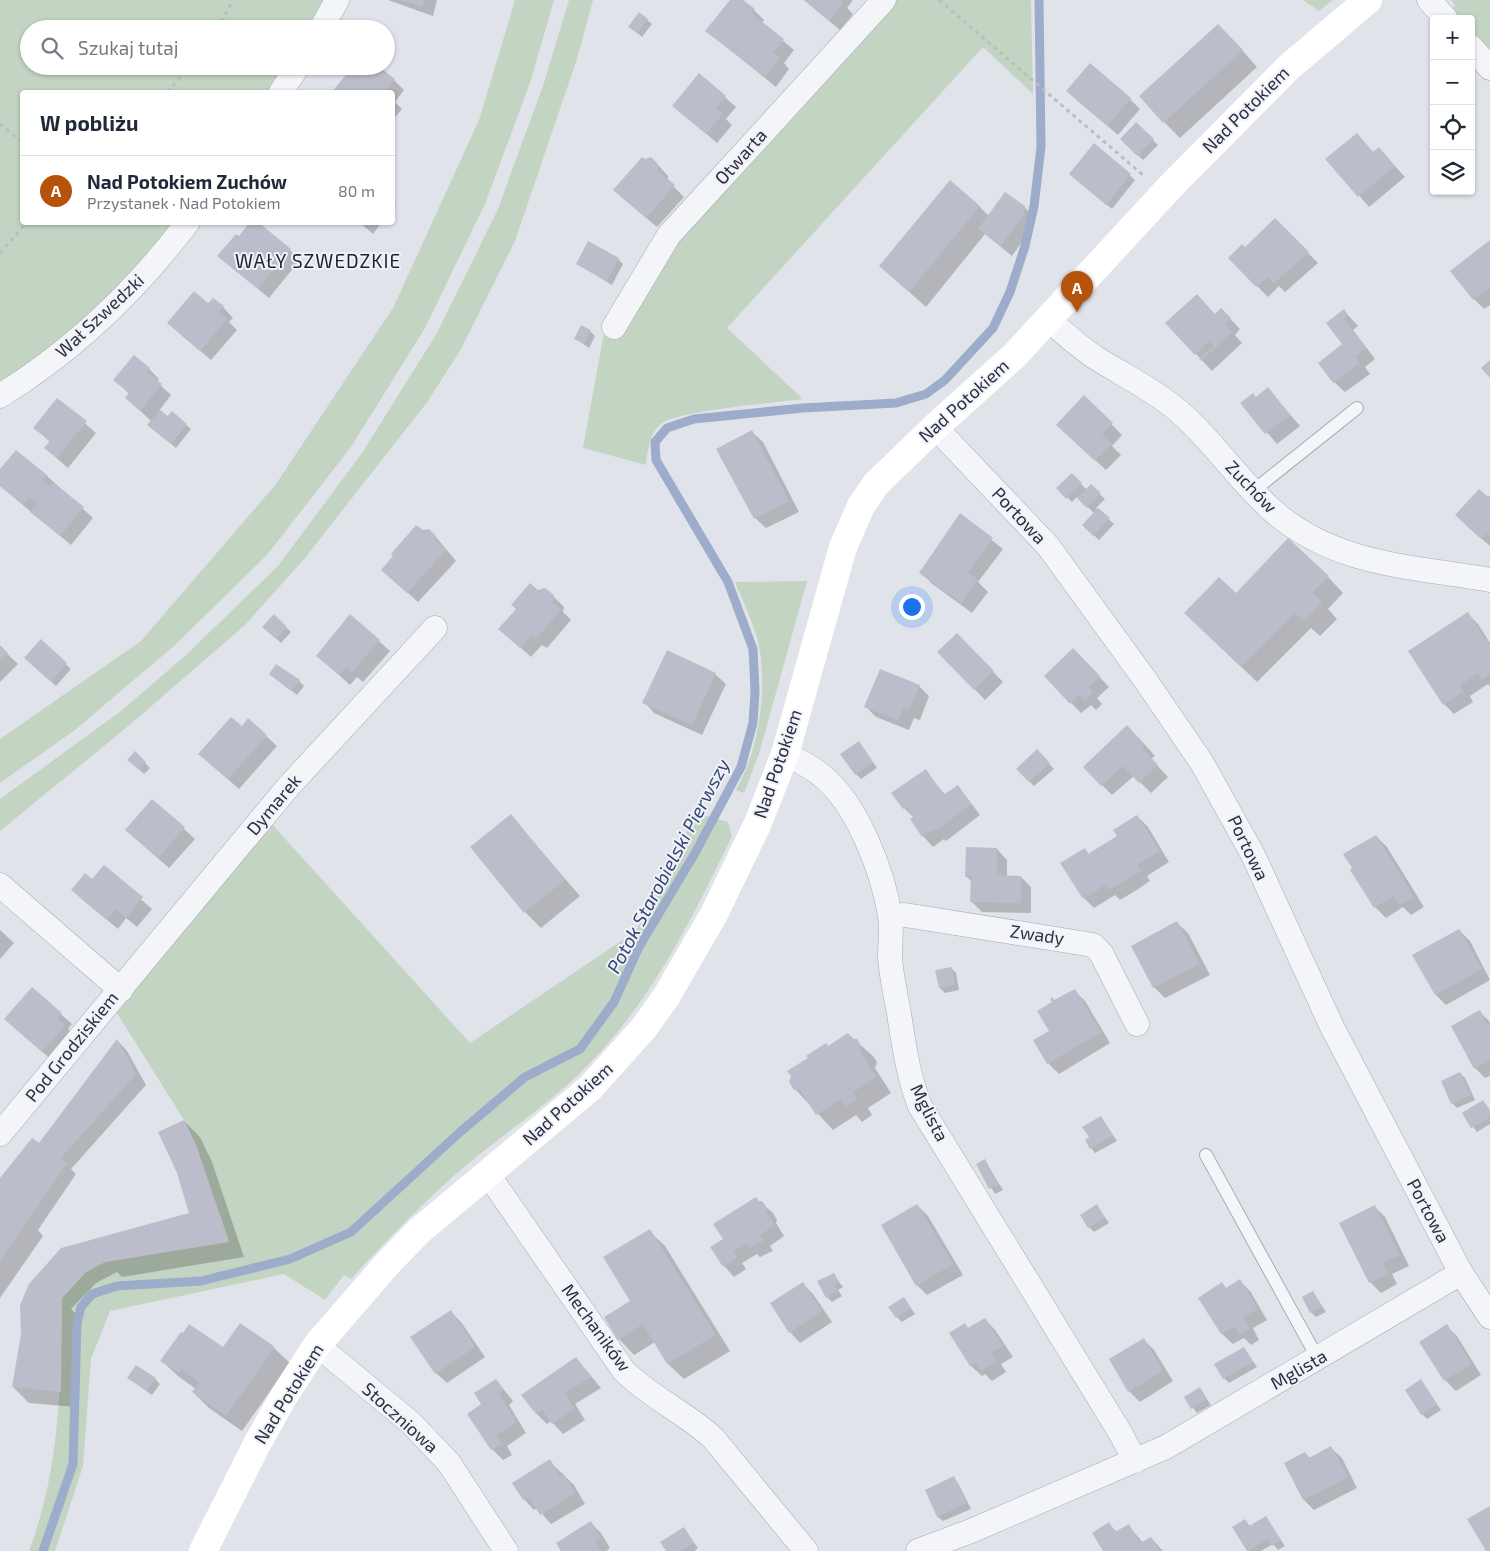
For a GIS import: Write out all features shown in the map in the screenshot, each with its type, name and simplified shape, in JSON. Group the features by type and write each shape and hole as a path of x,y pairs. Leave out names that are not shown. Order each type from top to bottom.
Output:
{"street":[{"path":"326,20 337,0"},
{"name":"Otwarta","path":"614,327 670,235 884,0"},
{"name":"Nad Potokiem","path":"203,1551 257,1444 284,1396 317,1345 387,1264 419,1231 590,1088 644,1029 666,997 736,872 758,823 785,754 836,571 861,506 881,479 1015,355 1164,193 1289,68 1368,0"},
{"path":"1429,0 1442,15"},
{"path":"1475,51 1490,68"},
{"path":"282,90 292,75"},
{"name":"Wał Szwedzki","path":"0,396 69,349 112,310 154,267 186,225"},
{"name":"Zuchów","path":"1049,320 1095,357 1153,390 1178,411 1253,491 1286,521 1305,535 1330,548 1382,562 1490,580"},
{"name":"Portowa","path":"935,427 1048,546 1146,681 1202,763 1253,855 1332,1026 1461,1273 1490,1317"},
{"name":"Dymarek","path":"121,990 288,787 435,628"},
{"name":"Mglista","path":"785,754 822,776 836,789 865,836 877,864 890,918 890,959 909,1073 920,1106 1121,1434 1134,1461"},
{"name":"Pod Grodziskiem","path":"0,885 121,990 0,1134"},
{"name":"Zwady","path":"890,918 905,915 1092,945 1101,953 1137,1024"},
{"name":"Mechaników","path":"487,1173 624,1371 634,1382 696,1422 714,1438 806,1551"},
{"name":"Mglista","path":"918,1551 1166,1447 1461,1273"},
{"name":"Stoczniowa","path":"317,1345 411,1423 449,1463 506,1551"}],"lane":[{"path":"1253,491 1356,408"},
{"path":"1206,1155 1318,1359"}],"path":[{"path":"223,20 233,0"},
{"path":"939,0 1151,182"},
{"path":"169,90 182,75"},
{"path":"0,124 20,140"},
{"path":"0,253 24,225"}],"green space":[{"path":"0,0 328,0 317,20 20,20 20,75 284,75 274,90 20,90 20,225 178,225 107,307 0,388"},
{"path":"515,0 554,0 531,80 485,204 425,328 351,447 267,555 175,645 75,730 0,783 0,739 141,641 276,484 393,308 479,120"},
{"path":"569,0 593,0 577,59 515,241 461,349 428,401 305,558 245,625 132,723 0,831 0,799 121,711 186,655 278,566 362,453 437,333 498,209 544,83"},
{"path":"894,0 1031,0 1033,94 983,47 727,328 803,399 708,411 673,418 662,423 654,432 650,442 646,465 583,448 604,333 676,239"},
{"path":"1303,0 1333,0 1319,11"},
{"path":"1451,0 1490,0 1490,52 1475,36 1475,15 1455,15 1451,10 1455,6"},
{"path":"807,581 759,754 744,793 736,790 750,757 759,723 762,669 756,634 735,582"},
{"path":"696,813 728,822 732,836 700,901 665,964 625,1023 576,1077 454,1176 351,1279 344,1275 325,1300 284,1274 110,1311 91,1359 83,1466 55,1551 29,1551 47,1489 53,1458 61,1363 62,1298 86,1272 105,1262 229,1241 196,1145 184,1120 115,1010 270,822 470,1043 636,931"}],"building":[{"path":"401,0 424,0 423,7"},
{"path":"730,0 743,0 755,9 751,13 784,39 773,53 780,57 765,77 705,31"},
{"path":"804,0 840,0 843,3 829,21"},
{"path":"639,12 648,19 637,33 628,27"},
{"path":"1218,24 1243,50 1163,123 1139,96"},
{"path":"1090,63 1131,98 1107,126 1066,91"},
{"path":"699,73 726,96 716,108 723,114 706,134 672,106"},
{"path":"346,75 390,75 395,79 386,90 334,90"},
{"path":"1136,122 1154,139 1137,156 1120,139"},
{"path":"1357,133 1373,152 1379,147 1395,166 1358,197 1325,159"},
{"path":"1094,143 1131,174 1106,205 1069,174"},
{"path":"642,157 645,159 651,157 658,164 658,171 675,185 646,218 613,190"},
{"path":"950,180 980,206 909,292 879,266"},
{"path":"1005,192 1025,206 1024,214 1001,246 978,229"},
{"path":"1275,218 1309,252 1274,283 1268,277 1256,287 1228,258 1242,244 1245,247"},
{"path":"248,225 262,225 291,249 258,289 217,256 236,234 239,236"},
{"path":"1490,240 1490,287 1473,300 1450,271"},
{"path":"588,241 619,258 607,281 576,264"},
{"path":"194,291 208,303 213,298 224,306 219,312 227,319 200,351 167,323"},
{"path":"1197,294 1215,314 1221,308 1231,318 1225,324 1232,332 1201,361 1199,359 1214,346 1209,341 1195,355 1165,323"},
{"path":"1344,309 1348,315 1344,319 1366,348 1355,356 1360,363 1333,383 1318,363 1342,344 1326,323"},
{"path":"581,325 591,330 584,344 574,339"},
{"path":"134,355 150,368 147,372 162,384 140,411 125,398 129,393 113,380"},
{"path":"1490,360 1490,378 1481,368"},
{"path":"1268,387 1290,415 1265,434 1240,403 1253,393 1256,397"},
{"path":"1084,395 1113,423 1102,435 1112,443 1095,461 1056,425"},
{"path":"57,398 87,421 57,458 44,448 50,441 33,428"},
{"path":"160,410 168,416 172,411 187,424 171,444 147,425"},
{"path":"752,430 789,501 754,519 716,449"},
{"path":"16,450 47,475 42,480 50,486 54,483 84,507 60,536 30,512 37,504 29,497 23,504 0,486 0,469"},
{"path":"1072,473 1082,483 1066,499 1056,488"},
{"path":"1091,484 1101,493 1087,508 1077,498"},
{"path":"1479,489 1488,497 1490,495 1490,536 1487,533 1481,539 1455,515"},
{"path":"1098,508 1110,518 1093,536 1082,525"},
{"path":"960,513 993,538 968,572 978,580 961,603 919,573"},
{"path":"416,525 423,530 429,529 436,536 436,541 446,550 407,593 381,570 393,556 391,554"},
{"path":"1288,538 1329,576 1312,593 1322,602 1304,621 1295,613 1241,667 1184,613 1219,577 1236,593"},
{"path":"530,583 538,590 545,588 554,595 553,602 561,609 536,639 531,635 520,648 498,629 516,609 511,605"},
{"path":"1468,612 1490,646 1490,674 1482,680 1478,673 1460,685 1464,691 1443,705 1408,651"},
{"path":"274,614 287,627 276,639 262,627"},
{"path":"350,614 380,640 352,672 346,667 339,675 316,656"},
{"path":"957,633 994,671 974,690 937,652"},
{"path":"41,639 67,663 51,682 24,658"},
{"path":"0,645 8,653 0,661"},
{"path":"1073,648 1100,676 1088,687 1093,693 1085,701 1079,695 1070,704 1044,676"},
{"path":"667,650 716,673 692,725 642,703"},
{"path":"276,664 300,680 291,691 269,674"},
{"path":"880,669 920,685 909,710 903,708 898,720 864,707"},
{"path":"231,717 242,726 248,718 267,735 228,779 198,754"},
{"path":"1127,725 1145,745 1142,748 1158,765 1139,783 1123,766 1101,786 1083,767"},
{"path":"859,741 873,762 855,775 840,754"},
{"path":"1037,749 1050,763 1029,782 1016,769"},
{"path":"135,751 146,762 139,770 127,760"},
{"path":"926,769 943,795 958,785 971,804 935,831 934,829 922,837 910,819 913,817 906,807 903,809 891,793"},
{"path":"152,799 185,827 158,858 125,830"},
{"path":"511,814 565,880 524,913 470,847"},
{"path":"1137,815 1160,851 1137,865 1141,871 1125,881 1109,890 1105,885 1083,899 1060,863 1085,848 1088,854 1117,836 1113,830"},
{"path":"1376,835 1414,897 1400,905 1394,896 1374,908 1350,870 1352,868 1343,854"},
{"path":"966,847 997,848 997,875 1021,876 1021,903 970,902 971,877 965,877"},
{"path":"104,865 143,897 126,918 115,909 107,920 71,890 85,873 92,879"},
{"path":"1177,921 1200,964 1153,988 1131,946"},
{"path":"1459,929 1482,969 1435,995 1412,955"},
{"path":"952,967 955,985 939,988 935,970"},
{"path":"32,987 62,1013 58,1018 65,1025 42,1052 4,1019"},
{"path":"1075,989 1101,1032 1047,1064 1033,1040 1049,1031 1037,1011 1052,1002 1050,999 1052,997 1054,1000"},
{"path":"1480,1010 1487,1024 1490,1022 1490,1060 1474,1069 1451,1026"},
{"path":"848,1033 852,1039 857,1039 861,1046 860,1051 876,1077 853,1092 857,1099 846,1107 841,1099 816,1115 800,1090 794,1090 789,1082 791,1076 787,1071 808,1058 806,1056 826,1043 828,1046"},
{"path":"117,1039 136,1074 61,1158 67,1163 0,1261 0,1178 32,1138 39,1143"},
{"path":"1460,1072 1471,1095 1451,1104 1441,1081"},
{"path":"1483,1100 1490,1111 1490,1117 1471,1128 1462,1113"},
{"path":"1101,1116 1113,1135 1090,1149 1085,1140 1089,1137 1082,1127"},
{"path":"184,1120 196,1145 229,1242 105,1262 86,1272 62,1298 61,1392 12,1387 21,1334 20,1305 29,1284 61,1248 189,1213 177,1173 158,1132"},
{"path":"985,1159 999,1185 989,1189 976,1164"},
{"path":"756,1197 767,1208 766,1212 775,1225 760,1235 764,1241 749,1248 746,1243 733,1252 737,1258 723,1267 710,1247 723,1239 713,1224"},
{"path":"917,1204 953,1264 916,1286 881,1225"},
{"path":"1097,1204 1105,1218 1088,1228 1080,1215"},
{"path":"1375,1205 1400,1255 1383,1263 1388,1274 1369,1283 1339,1223"},
{"path":"650,1229 716,1335 667,1364 643,1324 618,1340 604,1317 630,1301 603,1257"},
{"path":"834,1273 839,1282 834,1285 838,1291 826,1298 817,1281"},
{"path":"1240,1279 1258,1309 1243,1317 1250,1329 1240,1335 1235,1327 1221,1334 1198,1298 1222,1282 1226,1288"},
{"path":"803,1282 822,1311 789,1333 770,1303"},
{"path":"1313,1291 1322,1307 1310,1313 1302,1297"},
{"path":"904,1297 911,1308 896,1318 888,1307"},
{"path":"451,1310 475,1347 435,1374 410,1337"},
{"path":"985,1318 1003,1346 991,1353 996,1361 981,1371 976,1363 970,1366 949,1333 965,1323 968,1328"},
{"path":"240,1323 275,1347 226,1416 192,1392 199,1382 182,1370 179,1373 160,1361 189,1324 223,1347"},
{"path":"1447,1324 1472,1364 1444,1381 1419,1342"},
{"path":"1144,1338 1163,1371 1128,1392 1109,1359"},
{"path":"1244,1347 1253,1362 1223,1379 1214,1364"},
{"path":"576,1357 591,1377 565,1393 575,1409 552,1424 542,1410 536,1414 521,1395"},
{"path":"136,1365 156,1378 147,1391 127,1378"},
{"path":"496,1379 504,1390 499,1394 517,1422 497,1435 502,1444 491,1450 467,1414 481,1404 474,1393"},
{"path":"1421,1379 1437,1404 1421,1415 1405,1390"},
{"path":"1200,1387 1207,1399 1191,1409 1184,1397"},
{"path":"1331,1446 1348,1477 1303,1500 1284,1463 1305,1452 1309,1458"},
{"path":"550,1459 560,1476 563,1473 575,1493 540,1515 529,1497 523,1500 512,1483"},
{"path":"954,1476 967,1503 937,1517 925,1490"},
{"path":"1490,1506 1490,1551 1486,1551 1467,1519"},
{"path":"1266,1516 1281,1540 1272,1546 1268,1539 1247,1551 1232,1527 1245,1519 1249,1526"},
{"path":"591,1521 600,1537 595,1541 601,1551 561,1551 556,1543"},
{"path":"1109,1522 1115,1532 1129,1524 1140,1543 1151,1537 1160,1551 1103,1551 1092,1533"},
{"path":"684,1527 694,1543 681,1551 666,1551 660,1542"}],"waterway":[{"name":"Potok Starobielski Pierwszy","path":"43,1551 73,1464 77,1323 81,1307 92,1294 117,1286 201,1281 290,1259 351,1232 459,1133 525,1077 580,1049 614,1002 639,947 695,853 741,767 753,723 755,691 753,649 728,582 656,460 655,442 667,428 694,419 803,408 896,403 926,394 945,380 993,328 1010,292 1025,246 1034,206 1041,147 1039,0"}],"place":[{"name":"Nad Potokiem Zuchów","path":"1077,312"}],"district":[{"name":"WAŁY SZWEDZKIE","path":"318,261"}]}
